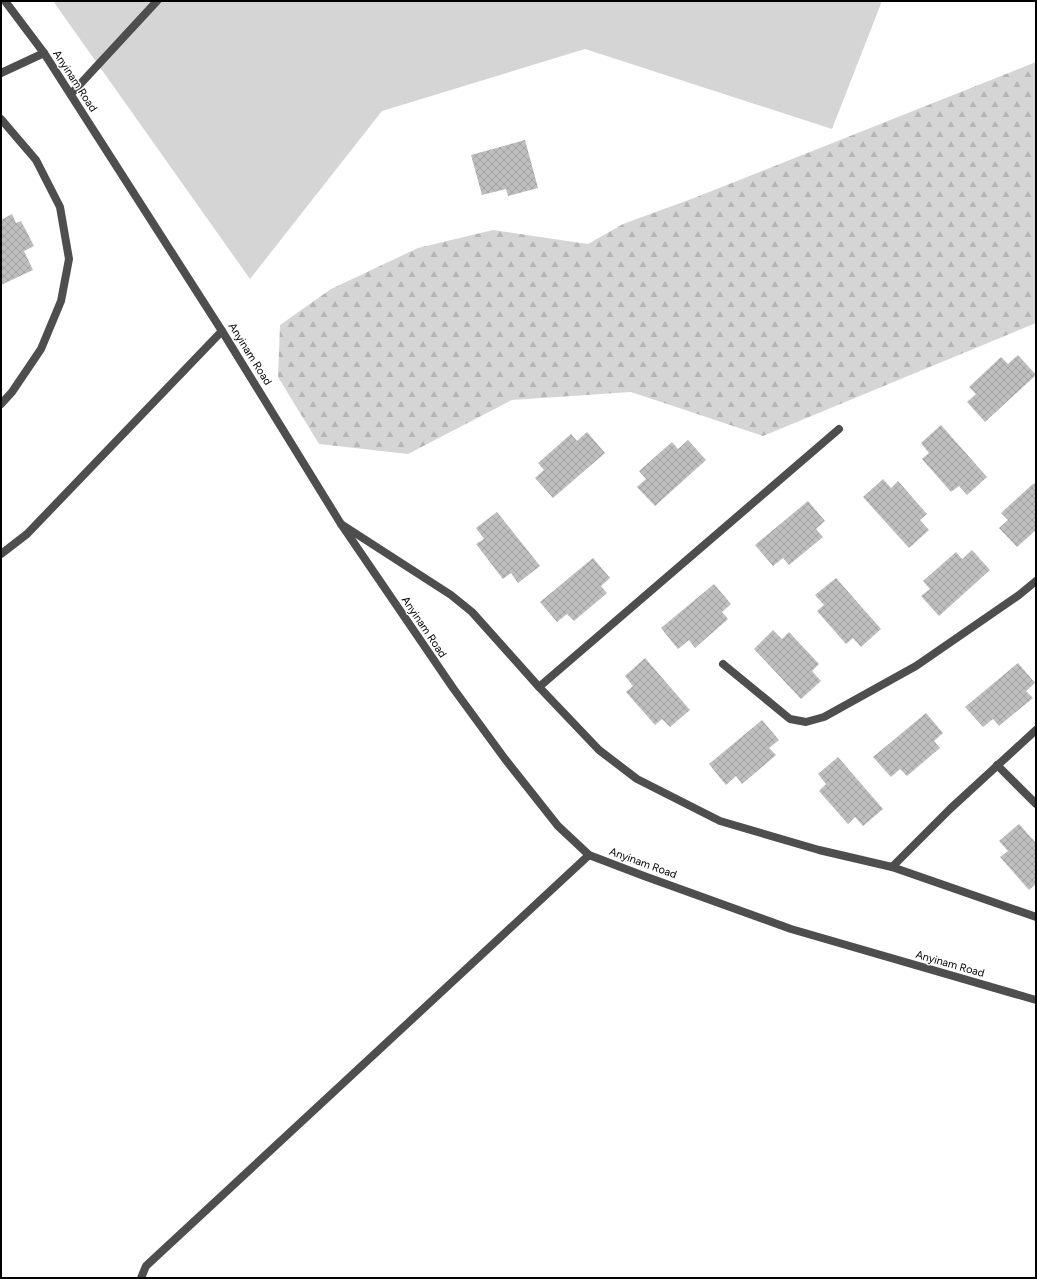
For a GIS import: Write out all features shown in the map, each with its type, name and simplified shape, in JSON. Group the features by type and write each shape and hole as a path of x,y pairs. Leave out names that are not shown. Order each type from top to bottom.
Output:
{"street":[{"name":"Anyinam Road","path":"6,1 44,53 71,94 222,331 341,524 453,688 558,826 589,855 791,929 1036,1000"},
{"path":"71,94 157,1"},
{"path":"1,73 44,53"},
{"path":"1,119 36,160 60,207 69,259 61,301 41,349 12,392 1,404"},
{"path":"1,554 27,534 222,331"},
{"path":"539,687 839,429"},
{"path":"341,524 451,595 472,612 539,687 599,750 637,779 720,821 819,850 892,867 1036,917"},
{"path":"723,664 790,719 806,722 824,717 916,666 1020,595 1036,582"},
{"path":"892,867 950,809 1036,730"},
{"path":"997,765 1036,804"},
{"path":"141,1278 146,1266 589,855"}],"green space":[{"path":"53,1 882,1 832,129 585,49 382,111 250,279"},
{"path":"1036,62 1036,323 763,436 631,392 512,400 408,454 319,444 278,377 280,325 331,289 418,248 493,230 588,244 623,224 694,198"}],"building":[{"path":"525,140 538,188 508,196 506,189 482,195 471,155"},
{"path":"12,214 16,223 21,221 34,246 24,251 33,270 1,285 1,220"},
{"path":"1018,355 1036,375 985,422 967,402 976,394 969,387 1001,357 1008,364"},
{"path":"941,425 987,477 967,495 959,486 951,492 922,459 929,453 921,443"},
{"path":"587,432 605,453 553,498 535,478 544,470 538,463 571,434 577,441"},
{"path":"688,440 706,460 655,506 637,487 646,479 639,471 672,442 678,449"},
{"path":"883,479 891,488 898,481 927,514 920,520 929,530 909,548 863,497"},
{"path":"1034,483 1036,485 1036,530 1017,547 999,528 1008,520 1001,513"},
{"path":"808,501 825,521 816,529 823,537 789,565 783,558 773,566 755,545"},
{"path":"497,512 540,566 518,583 511,573 503,579 476,544 484,539 476,528"},
{"path":"972,550 990,570 939,616 921,596 930,589 923,581 956,552 962,559"},
{"path":"593,558 610,578 601,586 607,593 574,621 567,614 557,622 540,602"},
{"path":"836,578 881,629 861,647 853,638 846,644 817,611 824,605 815,595"},
{"path":"714,584 731,604 722,612 728,619 695,648 689,640 678,649 661,628"},
{"path":"773,630 782,639 789,632 819,664 812,671 821,681 801,699 754,649"},
{"path":"645,658 690,710 670,727 662,719 655,725 626,692 633,686 625,676"},
{"path":"1018,663 1035,683 1026,691 1033,698 999,726 993,719 983,727 965,707"},
{"path":"926,713 943,733 934,741 940,748 907,776 900,769 891,777 873,757"},
{"path":"762,720 779,740 769,748 776,755 742,784 736,776 726,785 709,764"},
{"path":"838,757 883,809 863,826 855,817 848,824 819,791 826,784 818,774"},
{"path":"1019,824 1036,843 1036,884 1029,890 1000,857 1008,851 999,841"}]}
